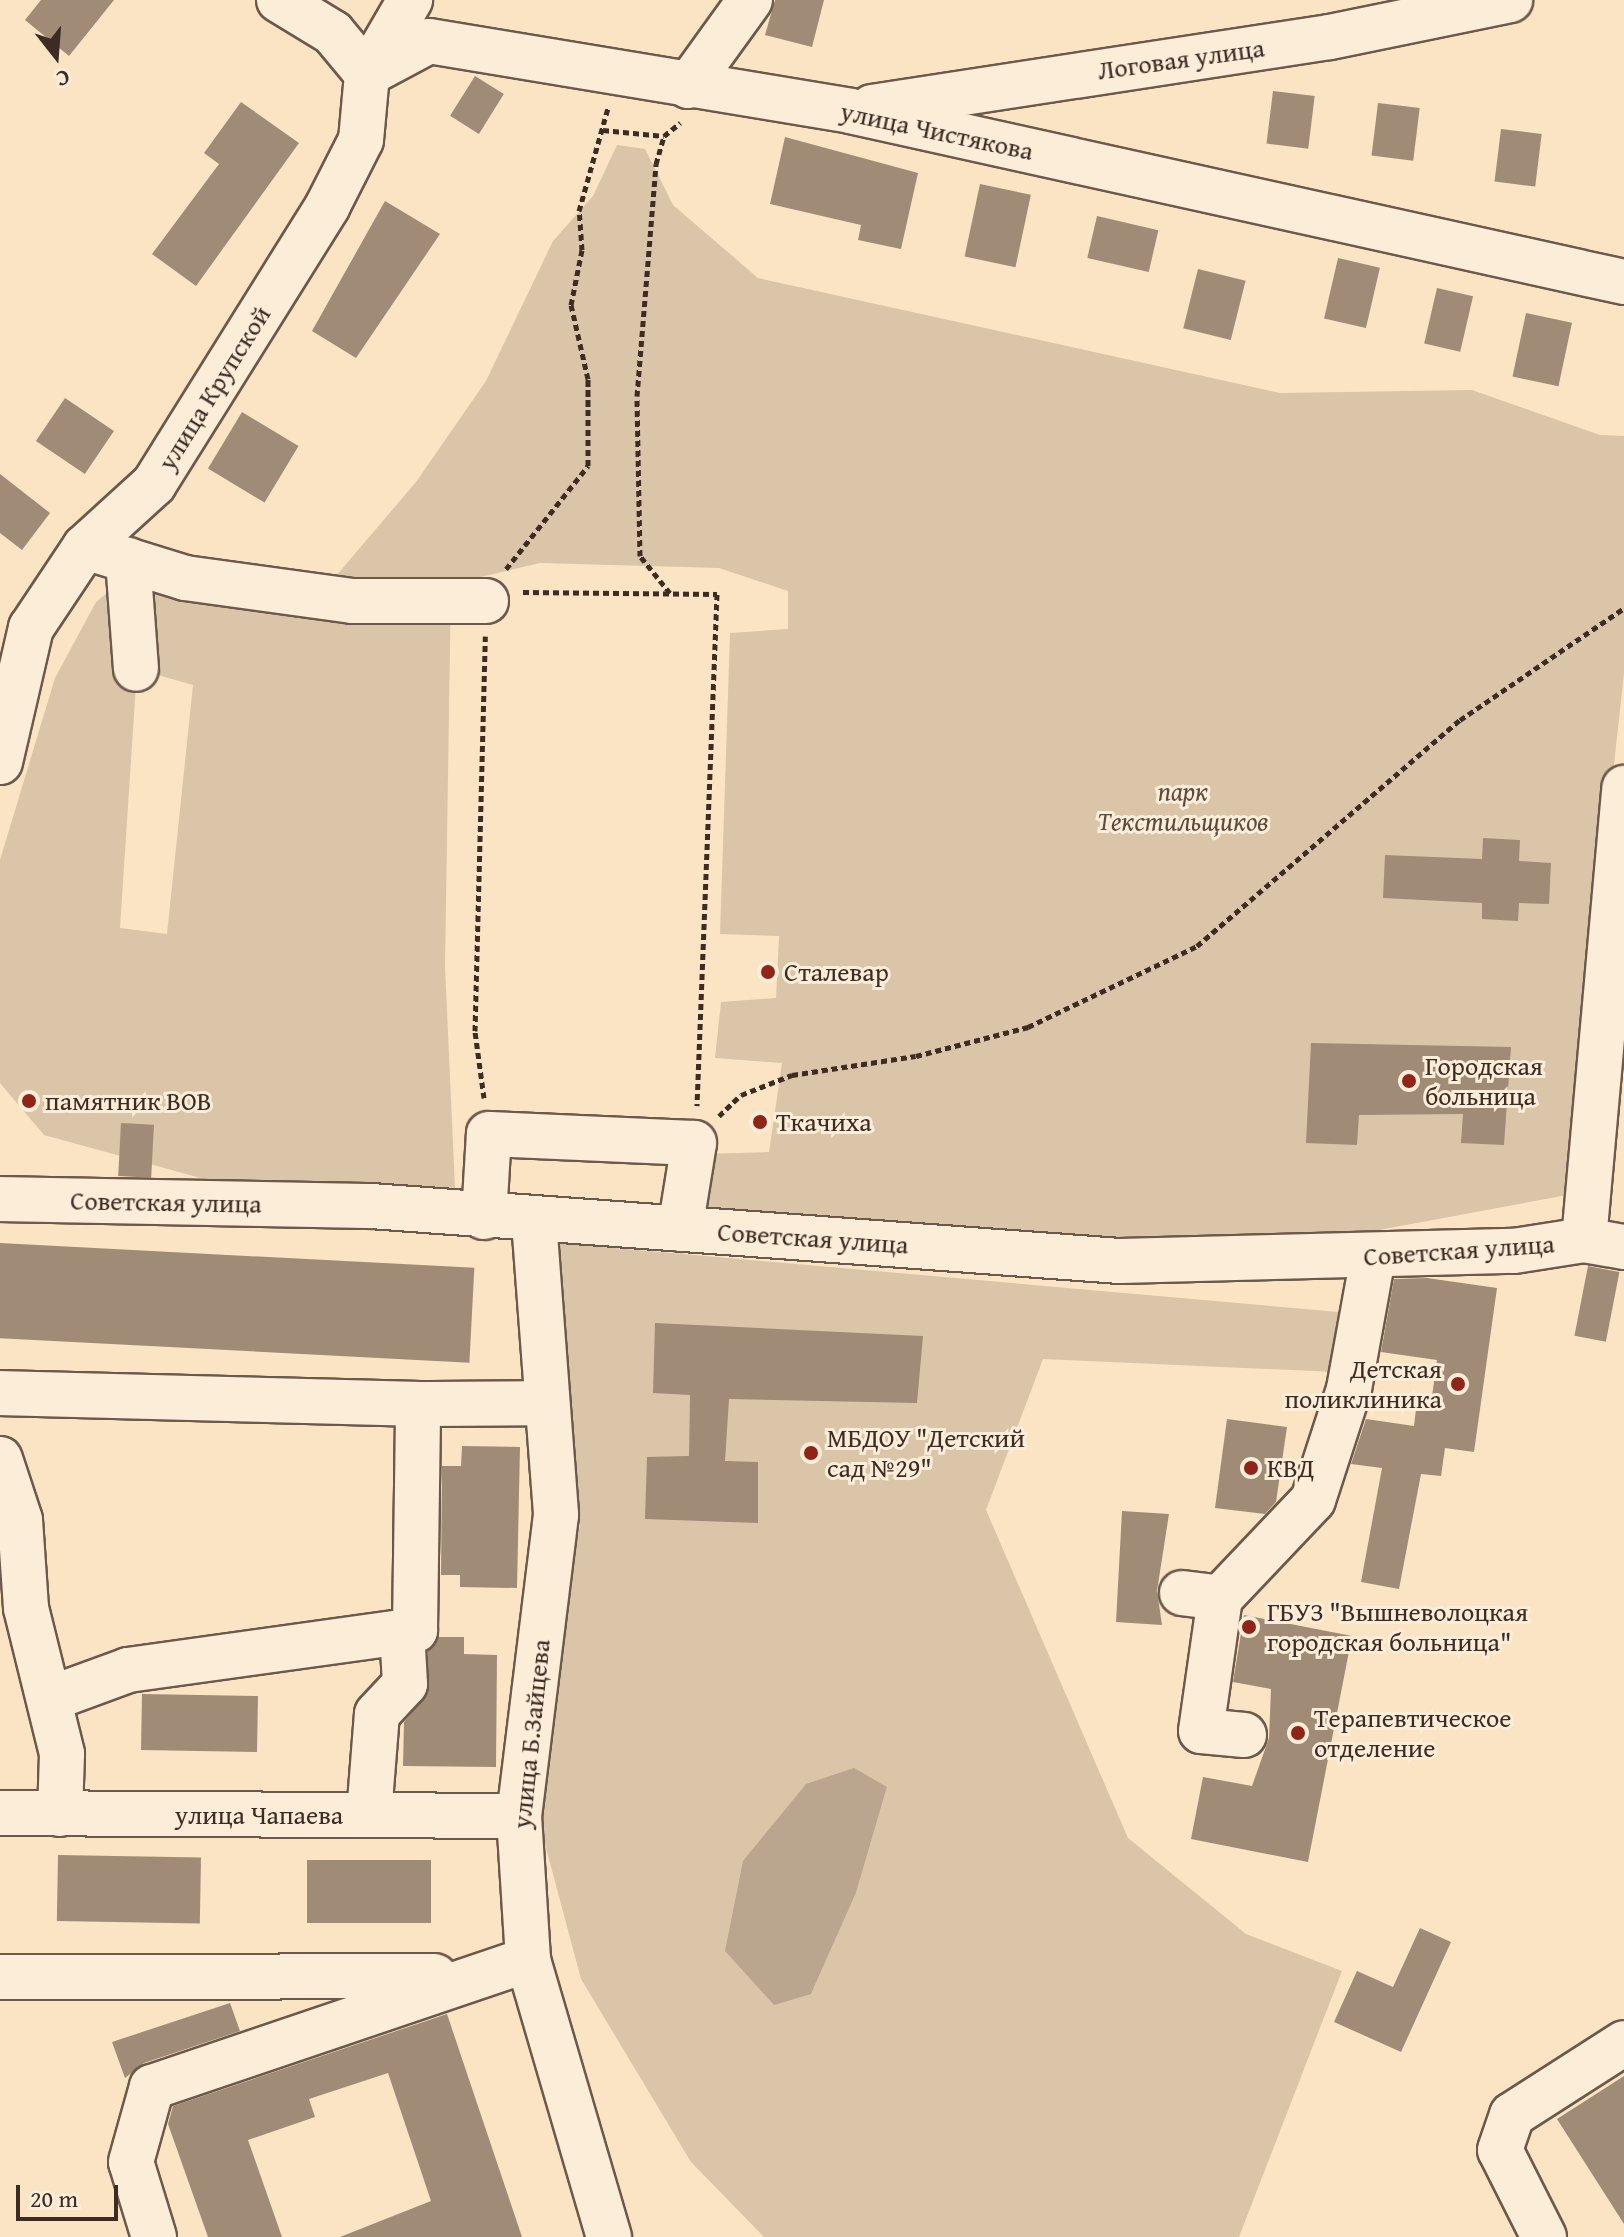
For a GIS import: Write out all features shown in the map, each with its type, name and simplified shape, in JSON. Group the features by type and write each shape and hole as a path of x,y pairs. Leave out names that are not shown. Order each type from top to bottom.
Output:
{"street":[{"path":"279,0 333,33 367,74"},
{"name":"улица Крупской","path":"0,762 31,628 85,547 154,484 327,207 361,140 367,74 410,0"},
{"path":"705,89 750,0"},
{"name":"Логовая улица","path":"850,111 1330,37 1510,0"},
{"name":"улица Чистякова","path":"367,74 429,41 602,73 850,111 1624,282"},
{"path":"85,547 185,578 352,601 486,596"},
{"path":"128,560 136,669"},
{"path":"1604,1244 1624,788"},
{"path":"484,1217 489,1134 694,1143 680,1229"},
{"name":"Советская улица","path":"0,1199 371,1206 534,1221 1120,1261 1373,1257 1604,1244"},
{"name":"улица Б.Зайцева","path":"534,1221 556,1515 519,1816 528,1960 609,2237"},
{"path":"1244,1735 1201,1731 1201,1596 1313,1500 1349,1389 1373,1257"},
{"path":"0,1393 418,1404 547,1403"},
{"path":"52,1698 128,1670 415,1630 418,1404"},
{"path":"0,1459 20,1520 26,1608 52,1698 62,1754 60,1814"},
{"path":"369,1815 377,1714 405,1684 402,1631"},
{"name":"улица Чапаева","path":"0,1813 519,1816"},
{"path":"154,2237 131,2162 152,2087 528,1960"},
{"path":"0,1977 486,1975"},
{"path":"1544,2237 1500,2150 1512,2115 1624,2043"}],"path":[{"path":"489,1134 475,1031 486,596 588,466 588,379 571,305 582,250 579,211 609,117 602,73"},
{"path":"671,594 640,556 637,396 664,136 705,89"},
{"path":"603,130 664,136"},
{"path":"486,596 717,594 704,1036 694,1143"},
{"path":"694,1143 741,1095 792,1075 916,1056 1028,1027 1197,946 1460,720 1624,608"}],"green space":[{"name":"парк Текстильщиков","path":"617,145 645,149 673,205 758,278 1280,393 1472,390 1600,435 1624,436 1624,673 1567,1195 1352,1235 1128,1246 699,1216 704,1154 769,1152 782,1063 715,1058 721,1002 776,998 779,936 720,934 730,633 788,629 788,591 719,568 540,563 451,584 445,966 455,1188 208,1180 44,1135 0,1083 0,860 55,678 96,602 160,549 330,583 416,482 486,381 553,241 593,196","holes":["137,669 193,685 167,934 120,928"]},
{"path":"559,1243 1350,1313 1335,1372 1043,1359 986,1510 1128,1838 1246,1934 1342,1971 1239,2237 764,2237 691,2162 581,1979 537,1814 560,1616 580,1526","holes":["887,1787 856,1893 811,1994"]}],"shaded area":[{"path":"854,1768 887,1787 856,1893 811,1994 774,2005 725,1951 743,1861 806,1784"}],"building":[{"path":"41,0 114,0 69,56 25,20"},
{"path":"775,0 824,0 812,47 765,35"},
{"path":"475,76 504,94 479,134 450,116"},
{"path":"1273,91 1315,96 1308,149 1267,144"},
{"path":"241,102 299,143 196,286 152,254 219,164 204,153"},
{"path":"1378,103 1420,108 1413,161 1372,156"},
{"path":"1501,129 1542,134 1535,187 1495,182"},
{"path":"785,137 918,173 901,249 858,240 861,225 770,204"},
{"path":"980,184 1031,195 1015,267 965,256"},
{"path":"385,201 440,234 356,358 312,331"},
{"path":"1097,216 1158,230 1149,272 1087,258"},
{"path":"1338,258 1380,268 1366,328 1324,318"},
{"path":"1198,269 1246,281 1231,340 1183,328"},
{"path":"1437,288 1473,296 1460,352 1424,344"},
{"path":"1526,313 1572,323 1558,386 1512,377"},
{"path":"65,398 114,431 85,474 36,441"},
{"path":"242,412 299,446 265,503 208,469"},
{"path":"0,474 50,513 22,550 0,533"},
{"path":"1483,838 1520,840 1519,861 1551,863 1549,904 1519,903 1518,921 1482,919 1482,903 1383,898 1385,855 1482,859"},
{"name":"Городская больница","path":"1311,1043 1511,1047 1504,1145 1461,1143 1463,1114 1359,1115 1357,1145 1306,1143"},
{"path":"121,1123 154,1125 151,1178 118,1176"},
{"path":"0,1243 474,1268 469,1363 0,1338"},
{"path":"1588,1266 1619,1272 1606,1342 1574,1336"},
{"name":"Детская поликлиника","path":"1427,1278 1497,1288 1474,1452 1445,1448 1441,1476 1421,1474 1399,1589 1361,1582 1382,1468 1351,1464 1366,1419 1414,1426 1416,1409 1430,1411 1437,1360 1381,1352 1394,1279"},
{"path":"655,1323 923,1336 917,1403 729,1399 725,1461 758,1462 758,1523 645,1519 647,1457 689,1456 690,1395 653,1393"},
{"name":"КВД","path":"1227,1419 1287,1427 1276,1502 1265,1514 1215,1508"},
{"path":"462,1446 520,1447 517,1588 460,1587 460,1575 441,1575 442,1466 461,1466"},
{"path":"1122,1511 1169,1514 1157,1591 1162,1625 1116,1622"},
{"name":"Терапевтическое отделение","path":"1244,1615 1352,1636 1308,1862 1191,1839 1203,1777 1252,1786 1269,1738 1271,1689 1233,1682"},
{"path":"438,1637 464,1637 464,1654 497,1655 496,1767 403,1766 404,1722 428,1693 428,1651"},
{"path":"142,1694 258,1696 257,1752 141,1750"},
{"path":"58,1855 201,1857 200,1923 57,1921"},
{"path":"307,1860 431,1860 431,1923 307,1923"},
{"path":"1420,1928 1451,1942 1401,2052 1334,2022 1357,1971 1393,1987"},
{"path":"230,2003 240,2031 144,2063 125,2078 112,2042"},
{"path":"447,2014 522,2237 340,2237 431,2201 388,2073 309,2099 315,2117 248,2140 282,2237 208,2237 168,2124 173,2106"},
{"path":"1624,2076 1624,2224 1557,2119"}],"place":[{"name":"Сталевар","path":"768,972"},
{"name":"Городская больница","path":"1409,1081"},
{"name":"памятник ВОВ","path":"29,1101"},
{"name":"Ткачиха","path":"760,1122"},
{"name":"Детская поликлиника","path":"1458,1384"},
{"name":"МБДОУ \"Детский сад №29\"","path":"811,1453"},
{"name":"КВД","path":"1251,1468"},
{"name":"ГБУЗ \"Вышневолоцкая городская больница\"","path":"1249,1627"},
{"name":"Терапевтическое отделение","path":"1298,1733"}]}
